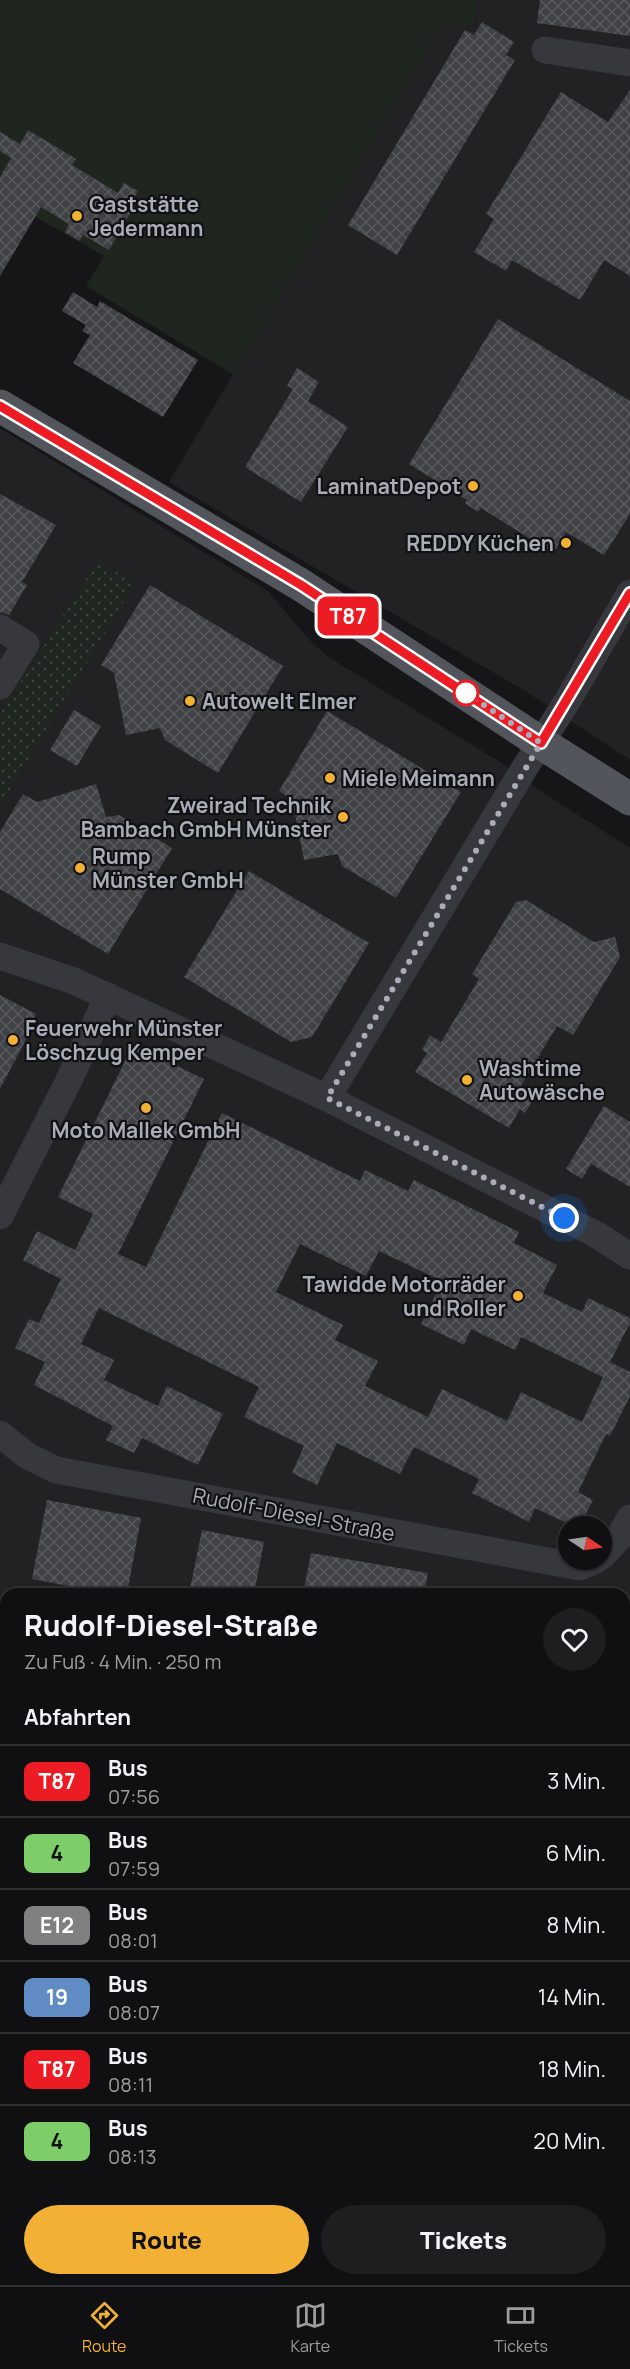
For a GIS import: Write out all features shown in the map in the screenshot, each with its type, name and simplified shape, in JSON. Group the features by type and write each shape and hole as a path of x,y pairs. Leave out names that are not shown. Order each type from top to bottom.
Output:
{"main road":[{"path":"0,406 301,585 630,800"}],"street":[{"path":"545,50 630,63"},
{"path":"327,1098 630,593"},
{"path":"0,628 26,644 0,686"},
{"path":"0,956 74,981 327,1098 597,1235 630,1256"},
{"path":"0,1216 68,1082 108,996"},
{"name":"Rudolf-Diesel-Straße","path":"0,1434 26,1455 56,1470 558,1563"},
{"path":"612,1545 630,1518"}],"shaded area":[{"path":"0,0 478,0 474,26 443,23 234,375 86,286 104,256 2,198 0,193"},
{"path":"478,0 630,0 630,760 525,691 169,482 443,22 474,26"},
{"path":"0,428 268,591 313,644 330,658 500,762 542,792 630,848 630,1588 0,1588"},
{"path":"98,561 135,583 0,806 0,714"}],"building":[{"path":"540,0 630,0 630,36 537,23"},
{"path":"482,22 514,42 506,55 515,60 397,255 348,225 465,30 474,35"},
{"path":"630,90 630,276 604,260 580,300 512,260 506,271 474,252 494,219 486,214 561,92 608,122"},
{"path":"28,130 76,159 72,165 118,193 124,183 138,191 127,210 131,212 109,250 83,235 79,241 65,232 69,224 41,207 0,276 0,177 11,158 0,151 0,132 20,144"},
{"path":"73,292 97,307 100,301 198,360 163,417 73,363 90,335 82,331 86,325 62,311"},
{"path":"498,319 630,401 630,514 604,555 566,532 553,553 481,508 478,512 465,503 467,500 409,464"},
{"path":"297,368 319,382 308,401 348,427 301,502 245,467 293,389 287,386"},
{"path":"0,494 56,525 22,582 27,585 9,615 0,612"},
{"name":"Autowelt Elmer","path":"150,585 283,666 218,773 165,740 160,728 126,735 114,673 101,665"},
{"path":"74,710 101,726 77,766 50,750"},
{"path":"327,711 461,792 396,898 342,866 338,854 304,860 292,799 279,791"},
{"name":"Rump Münster GmbH","path":"96,784 106,817 119,815 172,848 108,954 0,889 0,832 23,794 37,802"},
{"path":"249,871 369,943 312,1037 291,1042 184,977"},
{"path":"526,900 594,942 615,937 620,957 573,1035 557,1026 519,1089 534,1098 525,1113 520,1109 509,1128 415,1072 427,1053 422,1050 430,1035 441,1042 479,979 472,974 516,902"},
{"name":"Feuerwehr Münster Löschzug Kemper","path":"0,995 36,1014 30,1026 32,1028 0,1089"},
{"path":"133,1045 204,1079 118,1254 146,1267 222,1113 360,1181 365,1170 408,1191 414,1180 519,1232 514,1243 557,1265 543,1293 582,1312 588,1298 630,1318 630,1323 610,1362 630,1372 630,1396 610,1436 606,1434 578,1492 593,1500 585,1516 558,1516 558,1519 535,1508 529,1522 472,1493 479,1479 414,1447 400,1474 337,1443 317,1485 292,1473 304,1446 244,1417 259,1387 99,1308 81,1344 114,1360 104,1380 158,1406 167,1386 223,1414 198,1465 142,1438 134,1453 106,1440 113,1426 34,1385 45,1362 15,1348 29,1319 39,1323 61,1279 23,1260 37,1231 75,1250 93,1214 58,1197","holes":["300,1244 366,1276 379,1251 442,1281 421,1324 464,1345 471,1329 515,1350 521,1337 603,1377 582,1422 521,1392 507,1421 442,1389 428,1417 365,1386 378,1361 335,1340 343,1325 276,1292"]},
{"path":"604,1106 630,1122 630,1187 591,1164 582,1179 566,1169"},
{"path":"47,1500 141,1518 128,1588 80,1588 32,1579"},
{"path":"202,1530 264,1542 255,1588 190,1588"},
{"path":"311,1553 428,1573 425,1588 304,1588"}],"bus line":[{"name":"T87","path":"0,406 301,585 541,743 630,593"}],"place":[{"name":"Gaststätte Jedermann","path":"77,216"},
{"name":"LaminatDepot","path":"473,486"},
{"name":"REDDY Küchen","path":"566,543"},
{"name":"Autowelt Elmer","path":"190,701"},
{"name":"Miele Meimann","path":"330,778"},
{"name":"Zweirad Technik Bambach GmbH Münster","path":"343,817"},
{"name":"Rump Münster GmbH","path":"80,868"},
{"name":"Feuerwehr Münster Löschzug Kemper","path":"13,1040"},
{"name":"Washtime Autowäsche","path":"467,1080"},
{"name":"Moto Mallek GmbH","path":"146,1108"},
{"name":"Tawidde Motorräder und Roller","path":"518,1296"}],"route":[{"path":"466,693 541,743 327,1098 564,1218"}]}
